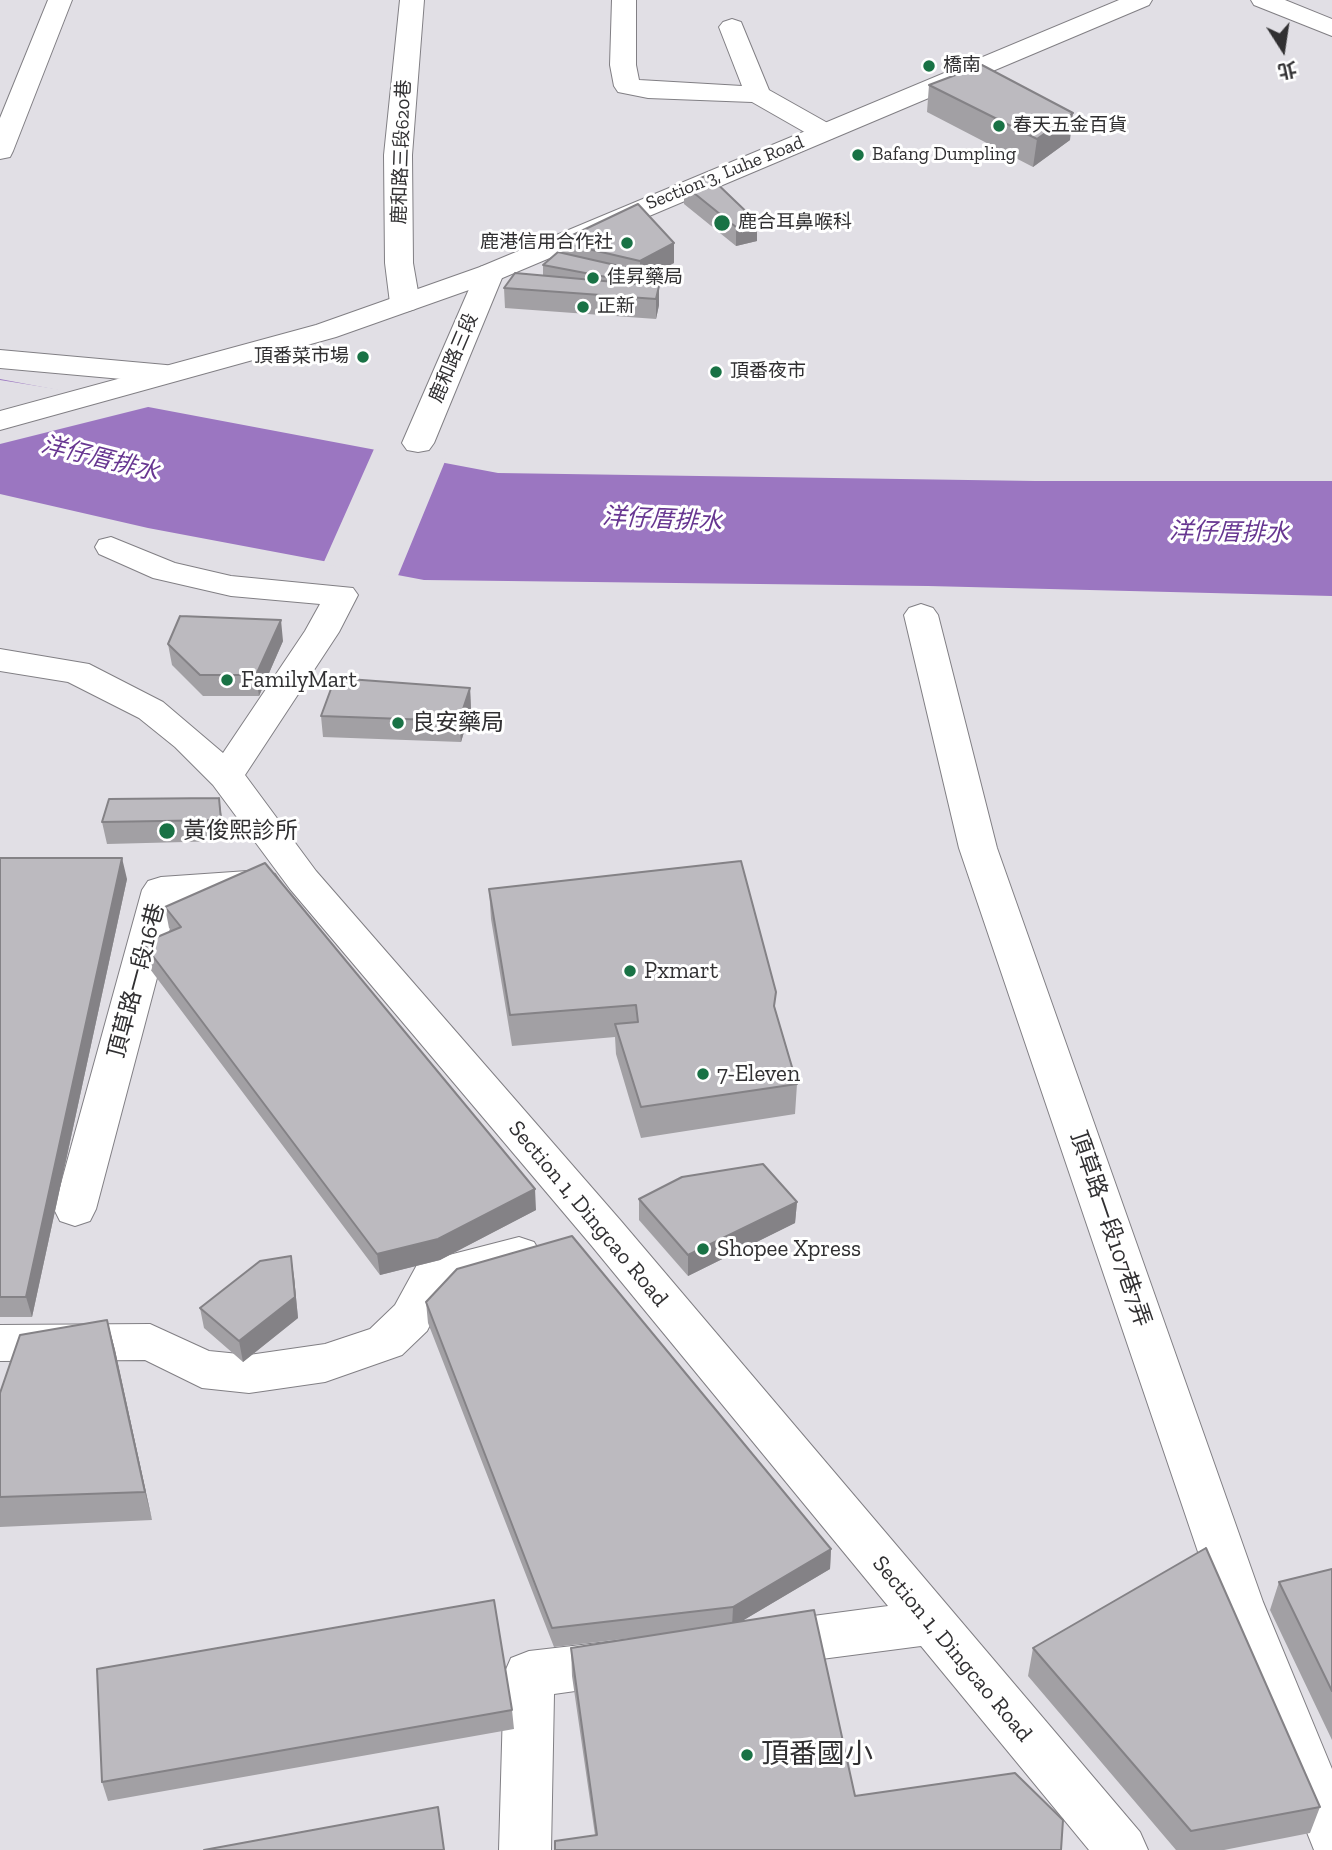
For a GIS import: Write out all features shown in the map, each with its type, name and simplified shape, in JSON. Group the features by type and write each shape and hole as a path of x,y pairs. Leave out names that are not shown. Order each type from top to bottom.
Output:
{"street":[{"path":"0,150 60,0"},
{"name":"鹿和路三段620巷","path":"405,303 399,263 398,155 412,0"},
{"path":"624,0 622,65 627,86 648,90 758,94 824,132"},
{"name":"Section 3, Luhe Road","path":"0,421 326,331 490,273 1140,0"},
{"path":"1263,0 1330,25"},
{"path":"732,27 758,94"},
{"name":"鹿和路三段","path":"418,443 490,273"},
{"path":"0,359 166,374"},
{"path":"111,547 166,571 231,586 341,595 322,632 226,776"},
{"name":"頂草路一段107巷7弄","path":"920,615 978,848 1239,1602 1332,1832"},
{"name":"Section 1, Dingcao Road","path":"0,660 77,672 151,710 188,738 226,776 576,1240 929,1623 1122,1850"},
{"name":"頂草路一段16巷","path":"75,1209 161,890 303,880"},
{"path":"0,1343 150,1342 202,1369 249,1374 291,1370 325,1363 386,1342 411,1318 433,1275 576,1240"},
{"path":"731,1648 929,1623"},
{"path":"525,1850 529,1674 664,1657"},
{"path":"1312,1850 1332,1847"}],"water":[{"name":"洋仔厝排水","path":"0,379 498,473 1035,481 1332,481 1332,596 928,586 424,580 148,528 0,494"}],"pier":[{"path":"0,380 156,405 0,444"},
{"path":"374,449 446,459 397,578 323,564"}],"building":[{"path":"982,65 1073,113 1037,139 929,85"},
{"path":"708,175 757,222 736,227 684,185"},
{"path":"638,204 674,243 640,261 558,242"},
{"path":"558,252 646,272 638,283 543,265"},
{"path":"515,273 659,286 656,299 504,288"},
{"path":"180,616 281,620 256,675 200,675 168,644"},
{"path":"335,678 470,688 459,721 321,716"},
{"path":"219,798 221,820 102,822 109,799"},
{"path":"0,858 122,858 26,1297 0,1297"},
{"name":"Pxmart","path":"741,861 776,992 774,1006 797,1084 641,1107 615,1024 638,1022 636,1005 510,1015 489,889"},
{"path":"265,863 535,1189 438,1239 377,1254 143,943 181,927 165,907"},
{"name":"Shopee Xpress","path":"763,1164 797,1202 688,1255 639,1199 682,1177"},
{"path":"572,1236 831,1549 733,1607 552,1628 426,1302 457,1269"},
{"path":"291,1256 295,1297 239,1341 200,1308 260,1261"},
{"path":"107,1320 145,1492 0,1497 0,1393 20,1335"},
{"path":"1206,1548 1320,1807 1191,1831 1033,1648"},
{"path":"1332,1569 1332,1691 1279,1582"},
{"path":"494,1600 512,1710 102,1782 97,1669"},
{"name":"頂番國小","path":"814,1610 855,1796 1015,1773 1063,1820 1061,1850 555,1850 555,1841 597,1835 571,1648"},
{"path":"438,1807 444,1850 204,1850"}],"place":[{"name":"橋南","path":"929,66"},
{"name":"春天五金百貨","path":"999,126"},
{"name":"Bafang Dumpling","path":"858,155"},
{"name":"鹿合耳鼻喉科","path":"722,223"},
{"name":"鹿港信用合作社","path":"627,243"},
{"name":"佳昇藥局","path":"593,278"},
{"name":"正新","path":"583,307"},
{"name":"頂番菜市場","path":"363,357"},
{"name":"頂番夜市","path":"716,372"},
{"name":"FamilyMart","path":"227,680"},
{"name":"良安藥局","path":"398,723"},
{"name":"黃俊熙診所","path":"167,831"},
{"name":"Pxmart","path":"630,971"},
{"name":"7-Eleven","path":"703,1074"},
{"name":"Shopee Xpress","path":"703,1249"},
{"name":"頂番國小","path":"747,1755"}]}
